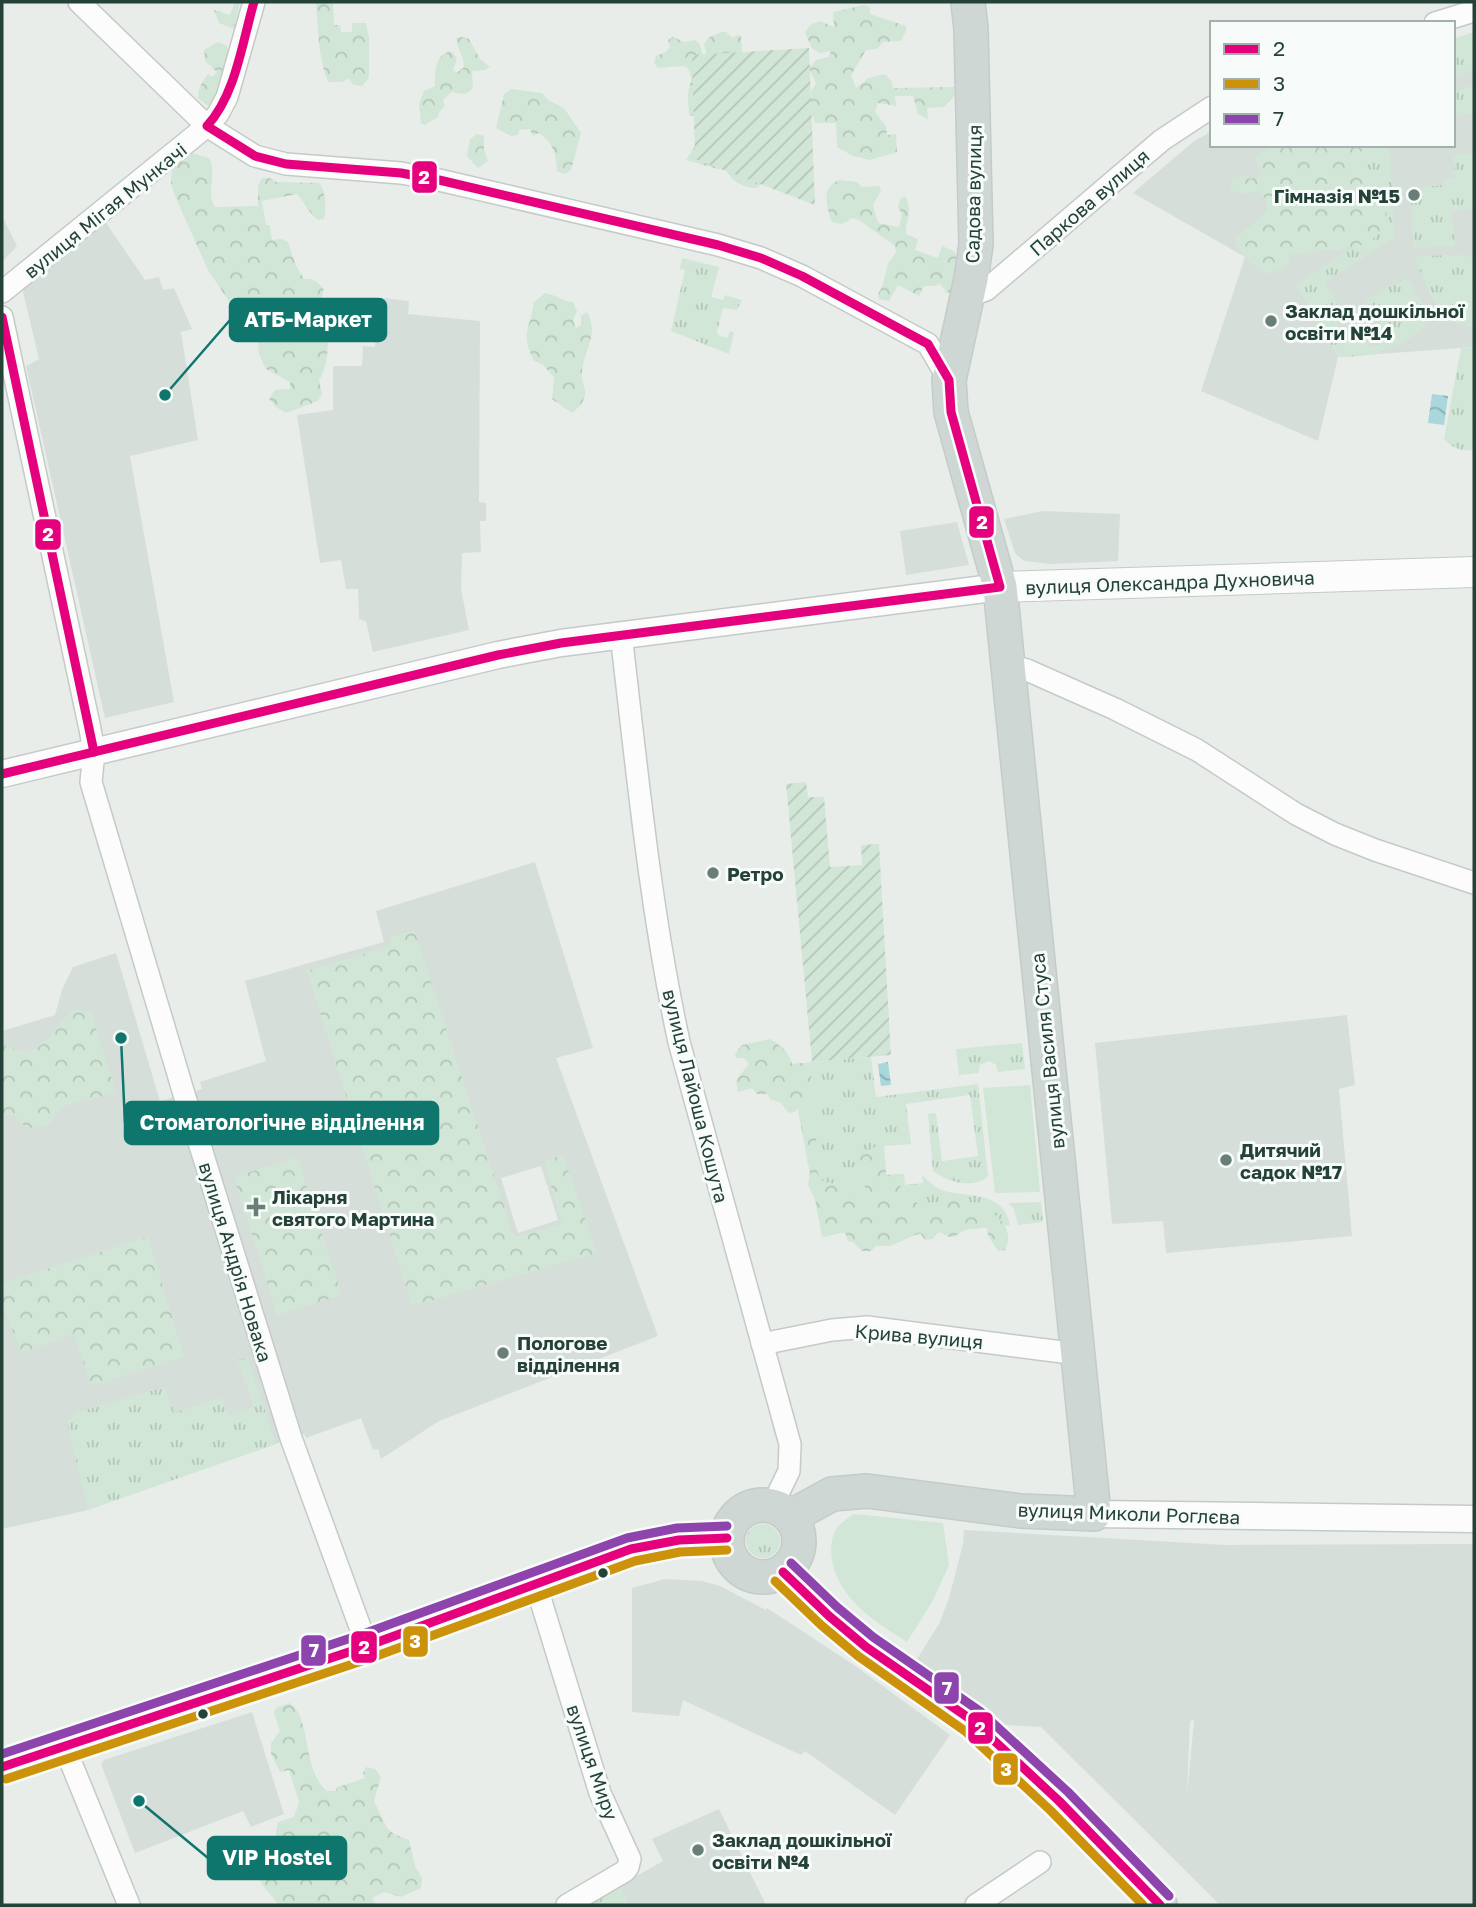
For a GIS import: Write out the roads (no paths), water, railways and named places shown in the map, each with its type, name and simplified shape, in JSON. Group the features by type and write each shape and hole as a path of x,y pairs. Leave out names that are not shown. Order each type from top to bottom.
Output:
{"main road":[{"name":"Садова вулиця","path":"968,2 971,29 976,245 948,380 951,412 1000,587"},
{"name":"вулиця Олександра Духновича","path":"1000,587 1474,572"},
{"name":"вулиця Василя Стуса","path":"1000,587 1094,1514"},
{"name":"вулиця Миколи Роглєва","path":"781,1511 832,1494 867,1491 1021,1511 1094,1514"},
{"path":"750,1507 781,1511 796,1526 799,1549 795,1559 783,1572 767,1578 755,1577 736,1564 730,1554 727,1538 733,1521 750,1507"},
{"path":"2,1768 367,1646 631,1549 695,1537 727,1538"},
{"path":"783,1572 866,1647 972,1721 1089,1832 1160,1905"}],"street":[{"path":"79,2 207,126 255,156 286,164 401,173 439,180 718,245 761,258 802,275 928,344 948,380"},
{"name":"вулиця Мігая Мункачі","path":"2,292 207,126 218,114 227,97 254,2"},
{"path":"1442,21 1474,11"},
{"name":"Паркова вулиця","path":"967,298 986,290 1152,148 1210,108"},
{"name":"вулиця Андрія Новака","path":"2,317 8,374 94,752 91,782 291,1438 367,1646"},
{"name":"вулиця Олександра Духновича","path":"2,774 498,655 621,634 1000,587"},
{"name":"вулиця Лайоша Кошута","path":"621,634 668,992 679,1042 790,1444 791,1459 781,1511"},
{"path":"1008,664 1115,709 1197,750 1296,814 1335,834 1374,850 1474,883"},
{"name":"Крива вулиця","path":"762,1344 832,1330 867,1327 1078,1354"},
{"name":"вулиця Миколи Роглєва","path":"1094,1514 1474,1519"},
{"name":"вулиця Миру","path":"536,1585 600,1793 630,1859 625,1871 567,1905"},
{"path":"65,1748 129,1905"},
{"path":"976,1905 1040,1862"}],"water":[{"path":"1432,394 1448,396 1444,425 1428,423"},
{"path":"888,1062 891,1085 881,1086 878,1064"}],"place":[{"name":"Гімназія №15","path":"1414,195"},
{"name":"Заклад дошкільної освіти №14","path":"1271,321"},
{"name":"АТБ-Маркет","path":"165,395"},
{"name":"Ретро","path":"713,873"},
{"name":"Стоматологічне відділення","path":"121,1038"},
{"name":"Дитячий садок №17","path":"1226,1160"},
{"name":"Лікарня святого Мартина","path":"256,1207"},
{"name":"Пологове відділення","path":"503,1353"},
{"name":"VIP Hostel","path":"139,1801"},
{"name":"Заклад дошкільної освіти №4","path":"698,1850"}]}
